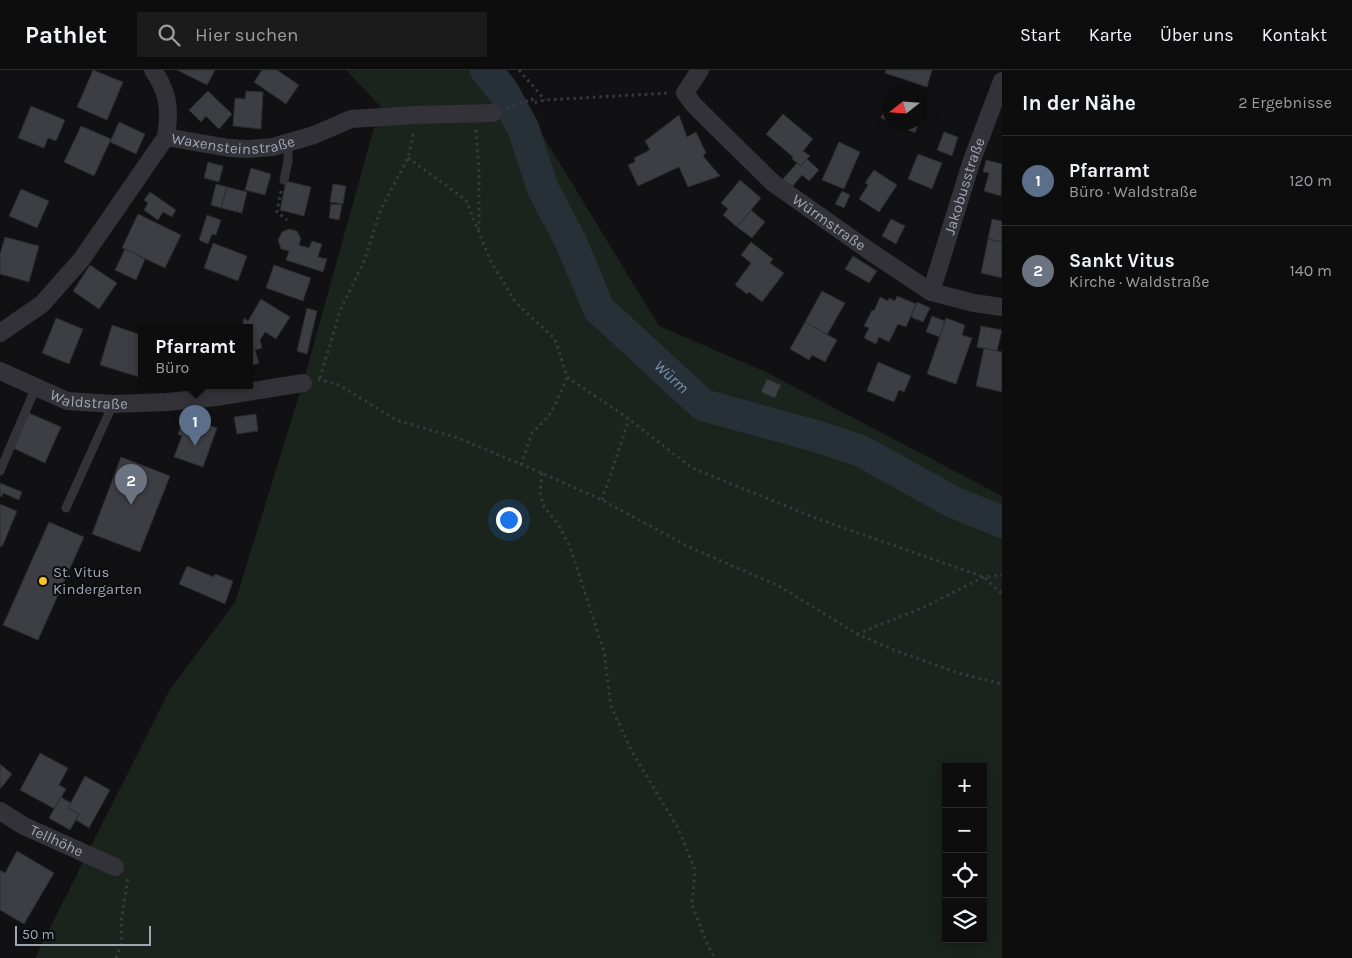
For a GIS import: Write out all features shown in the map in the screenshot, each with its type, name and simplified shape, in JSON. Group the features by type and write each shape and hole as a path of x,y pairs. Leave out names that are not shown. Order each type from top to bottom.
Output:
{"street":[{"path":"153,70 162,83 167,99 169,119 166,137"},
{"path":"685,92 700,70"},
{"name":"Jakobusstraße","path":"931,292 972,160 1002,81"},
{"name":"Würmstraße","path":"685,92 693,104 712,124 773,183 872,252 931,292 974,303 1002,307"},
{"name":"Waxensteinstraße","path":"0,333 42,304 81,260 166,137 239,148 273,147 314,135 351,119 496,112"},
{"name":"Waldstraße","path":"0,370 67,402 113,404 167,402 216,397 311,381"},
{"name":"Tellhöhe","path":"0,811 24,826 115,867"}],"lane":[{"path":"284,180 288,161 288,142"},
{"path":"0,470 36,387"},
{"path":"66,508 113,404"}],"path":[{"path":"519,70 545,100"},
{"path":"496,112 532,100 533,103 545,100 685,92"},
{"path":"412,142 408,158 380,211 365,259 311,381 339,385 396,420 458,438 602,500 689,547 780,586 857,634 894,650 949,669 1002,684"},
{"path":"478,152 479,232"},
{"path":"408,158 466,200 490,260 516,302 555,339 567,377 629,419 692,468 818,519 984,577 1002,594"},
{"path":"284,180 277,212 287,220"},
{"path":"522,465 532,433 548,417 567,377"},
{"path":"602,500 629,419"},
{"path":"542,473 540,492 543,505 558,524 569,545 604,652 611,706 632,752 678,828 695,870 692,905 708,946 715,958"},
{"path":"857,634 922,608 984,577 1002,575"},
{"path":"115,867 126,870 128,879 121,921 122,943 116,958"}],"shaded area":[{"path":"346,70 503,70 659,326 766,372 1002,496 1002,958 35,958 169,691 235,602 303,383 380,106"}],"building":[{"path":"93,70 123,82 107,120 77,107"},
{"path":"177,70 215,70 207,85"},
{"path":"262,70 277,70 299,85 286,104 254,82"},
{"path":"886,70 932,70 927,87 927,85 921,85 885,73"},
{"path":"208,91 232,114 219,129 206,116 201,122 189,110"},
{"path":"246,91 263,92 261,129 233,126 235,98 245,99"},
{"path":"31,106 65,120 56,141 48,138 44,148 18,138"},
{"path":"783,114 813,139 803,151 810,156 801,166 766,134"},
{"path":"679,115 687,137 696,132 706,153 703,156 720,176 688,187 679,167 638,186 628,165 635,162 634,158 650,150 645,141"},
{"path":"119,122 145,134 136,154 110,142"},
{"path":"81,126 111,139 94,176 64,162"},
{"path":"944,132 958,137 952,156 937,150"},
{"path":"839,142 860,152 844,189 822,180"},
{"path":"918,154 942,163 932,189 908,179"},
{"path":"807,159 819,170 809,181 802,175 791,188 782,180 797,163 801,166"},
{"path":"986,160 1002,164 1001,196 984,191 989,173 983,172"},
{"path":"208,162 223,166 219,182 204,178"},
{"path":"251,168 271,174 265,195 245,190"},
{"path":"874,170 897,185 879,212 859,199 868,185 865,183"},
{"path":"740,180 761,198 737,227 723,215 728,209 721,203"},
{"path":"286,181 311,187 304,216 280,210"},
{"path":"216,184 227,187 221,208 211,205"},
{"path":"333,184 346,186 343,204 330,202"},
{"path":"227,187 247,192 242,213 221,208"},
{"path":"21,189 49,201 37,228 9,216"},
{"path":"842,191 850,195 844,208 835,204"},
{"path":"150,192 176,210 172,217 163,212 158,220 144,210 148,203 144,200"},
{"path":"331,204 342,205 339,220 329,218"},
{"path":"751,210 765,222 752,238 737,227"},
{"path":"138,214 181,235 165,268 122,248"},
{"path":"207,215 221,220 216,235 212,234 208,244 199,240"},
{"path":"891,219 905,226 896,244 882,236"},
{"path":"992,219 1002,221 1002,242 988,239"},
{"path":"289,229 297,231 301,239 299,245 309,248 312,241 322,244 318,257 327,259 323,272 286,260 289,251 281,249 278,240 282,232"},
{"path":"5,237 39,246 29,282 0,274 0,254"},
{"path":"988,239 1002,242 1002,278 981,273"},
{"path":"751,242 773,259 770,263 784,273 762,302 749,292 747,294 735,285 751,263 741,255"},
{"path":"213,243 247,256 238,281 204,268"},
{"path":"125,249 145,259 136,280 115,270"},
{"path":"853,256 877,271 869,283 845,269"},
{"path":"90,265 117,283 99,309 73,291"},
{"path":"274,265 311,278 303,301 266,288"},
{"path":"822,291 845,303 827,335 805,322"},
{"path":"897,296 916,304 906,327 898,324 889,342 879,337 876,344 864,338 869,328 864,326 872,310 874,311 880,297 888,301 889,298 895,301"},
{"path":"261,299 290,317 276,339 265,332 260,340 262,348 253,351 253,324 243,324 244,318 248,321"},
{"path":"917,302 930,308 923,322 911,317"},
{"path":"307,308 317,311 307,354 297,351"},
{"path":"932,316 945,321 940,337 926,332"},
{"path":"56,318 83,329 69,364 42,353"},
{"path":"946,318 965,325 962,335 972,338 956,384 927,374"},
{"path":"805,322 837,340 825,362 812,355 809,360 790,349"},
{"path":"112,325 138,334 138,377 100,365"},
{"path":"981,326 1002,330 997,351 977,347"},
{"path":"984,348 1002,352 1002,392 976,386"},
{"path":"255,350 259,363 253,365 253,351"},
{"path":"878,362 911,376 904,392 899,390 894,402 867,391"},
{"path":"767,379 781,385 775,398 761,392"},
{"path":"29,413 61,427 45,463 13,448"},
{"path":"256,414 258,431 237,434 234,417"},
{"path":"189,418 217,428 203,467 174,457 182,436 178,434 181,426 185,428"},
{"path":"121,457 170,476 140,552 92,534"},
{"path":"0,483 22,492 19,500 3,493 2,497 0,496"},
{"path":"0,504 17,511 2,547 0,546"},
{"name":"St. Vitus Kindergarten","path":"49,522 84,537 38,640 3,625"},
{"path":"187,566 214,577 215,574 233,581 225,604 179,584"},
{"path":"40,753 68,768 59,785 66,789 55,809 20,790"},
{"path":"0,764 12,774 1,788 0,788"},
{"path":"85,776 110,790 89,828 76,820 79,814 68,808"},
{"path":"61,797 71,803 68,808 79,814 70,830 49,818"},
{"path":"17,851 54,873 24,924 0,910 0,870 5,873"}],"waterway":[{"name":"Würm","path":"486,70 503,91 523,128 543,189 570,240 599,309 703,405 819,437 861,451 953,502 1002,522"}],"place":[{"name":"Pfarramt","path":"195,446"},
{"name":"Sankt Vitus","path":"131,505"},
{"name":"St. Vitus Kindergarten","path":"43,581"}]}
